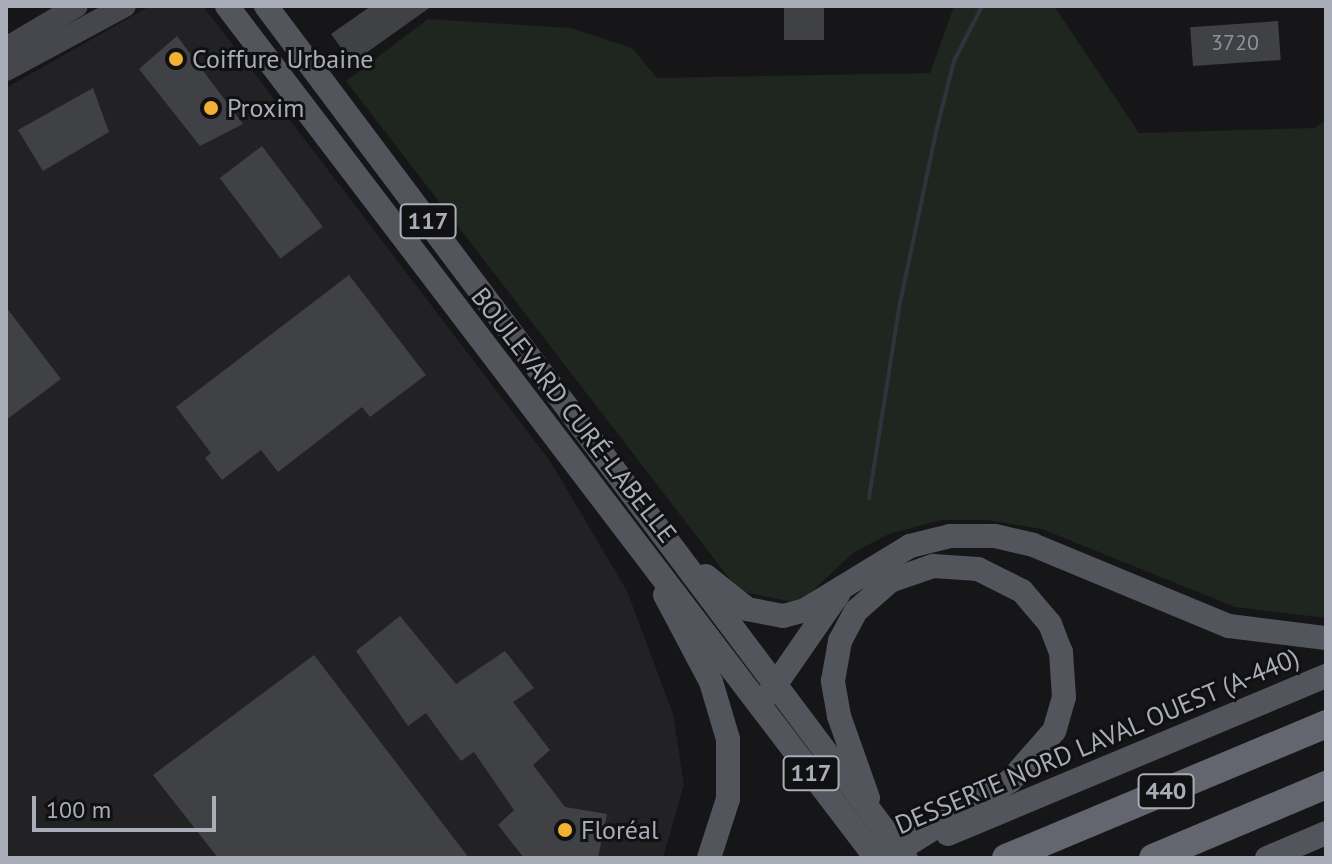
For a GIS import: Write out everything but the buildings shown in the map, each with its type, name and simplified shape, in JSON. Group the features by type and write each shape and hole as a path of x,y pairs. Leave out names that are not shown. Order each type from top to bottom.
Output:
{"highway":[{"name":"440","path":"1006,858 1326,724"},
{"name":"440","path":"1153,858 1326,785"}],"main road":[{"name":"BOULEVARD CURÉ-LABELLE","path":"227,6 762,707 874,835 906,858"},
{"name":"BOULEVARD CURÉ-LABELLE","path":"266,6 775,684 874,835"},
{"path":"673,549 741,605 760,615 797,613 910,546 950,536 995,536 1033,545 1229,626 1326,638"},
{"path":"652,563 679,628 711,682 726,727 729,786 709,858"},
{"path":"874,835 834,694 833,669 846,626 868,598 914,570 960,566 1005,580 1044,615 1061,652 1064,697 1054,731 1010,781 888,858"},
{"path":"762,707 845,585"},
{"name":"DESSERTE NORD LAVAL OUEST (A-440)","path":"888,858 1326,676"},
{"path":"1267,858 1326,836"},
{"path":"1299,858 1326,836"}],"street":[{"path":"6,48 77,6"},
{"path":"6,70 125,6"}],"shaded area":[{"path":"150,6 203,6 550,461 627,591 673,714 684,785 663,858 6,858 6,88"},
{"path":"954,6 1054,6 1139,133 1315,128 1326,120 1326,618 1235,607 1042,529 987,520 941,520 889,534 854,552 807,596 793,602 739,591 346,81 428,19 571,28 632,48 657,78 930,73"}],"waterway":[{"path":"869,498 899,308 937,128 954,61 982,6"}],"place":[{"name":"Coiffure Urbaine","path":"176,59"},
{"name":"Proxim","path":"211,108"},
{"name":"Floréal","path":"565,830"}]}
